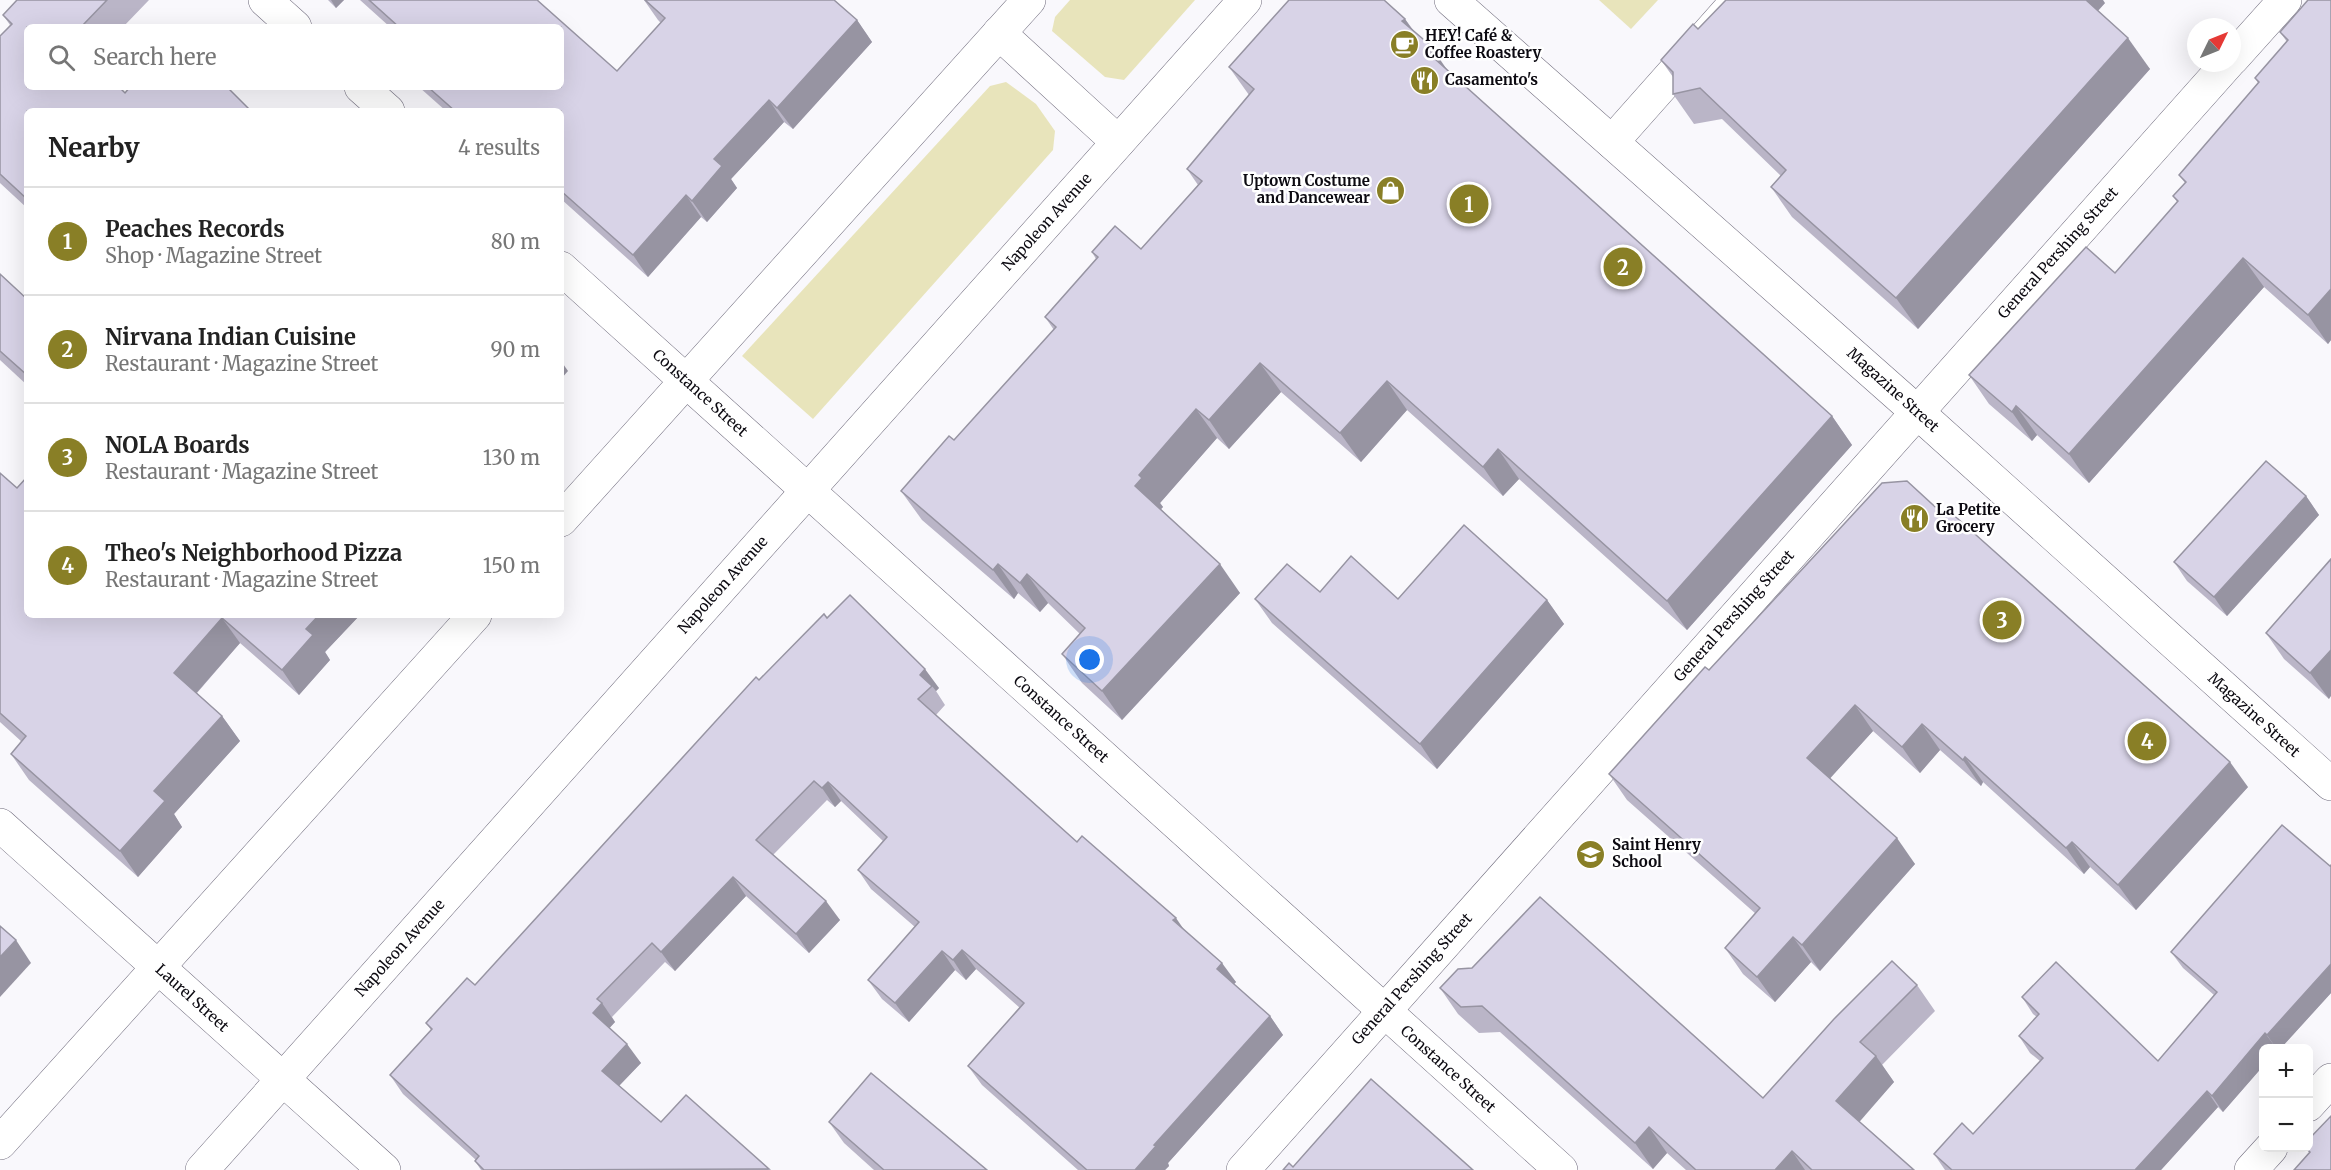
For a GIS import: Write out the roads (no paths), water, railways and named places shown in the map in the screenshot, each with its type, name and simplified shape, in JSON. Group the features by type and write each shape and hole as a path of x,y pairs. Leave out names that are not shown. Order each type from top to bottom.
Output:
{"street":[{"path":"265,0 292,24"},
{"path":"564,517 1029,0"},
{"name":"Napoleon Avenue","path":"202,1170 1245,0"},
{"name":"Magazine Street","path":"1451,0 1916,411 2331,784"},
{"path":"1612,142 1738,0"},
{"path":"2241,49 2285,0"},
{"path":"999,33 1118,142"},
{"name":"General Pershing Street","path":"1243,1170 2220,72"},
{"path":"364,90 385,108"},
{"name":"Constance Street","path":"564,270 1561,1170"},
{"path":"0,1143 472,618"},
{"name":"Laurel Street","path":"0,825 384,1170"},
{"path":"2313,1100 2331,1080"},
{"path":"2251,1170 2267,1152"}],"place":[{"name":"HEY! Café & Coffee Roastery","path":"1404,45"},
{"name":"Casamento's","path":"1424,80"},
{"name":"Uptown Costume and Dancewear","path":"1391,190"},
{"name":"Peaches Records","path":"1469,204"},
{"name":"Nirvana Indian Cuisine","path":"1623,267"},
{"name":"La Petite Grocery","path":"1915,519"},
{"name":"NOLA Boards","path":"2002,620"},
{"name":"Theo's Neighborhood Pizza","path":"2147,741"},
{"name":"Saint Henry School","path":"1591,854"}]}
